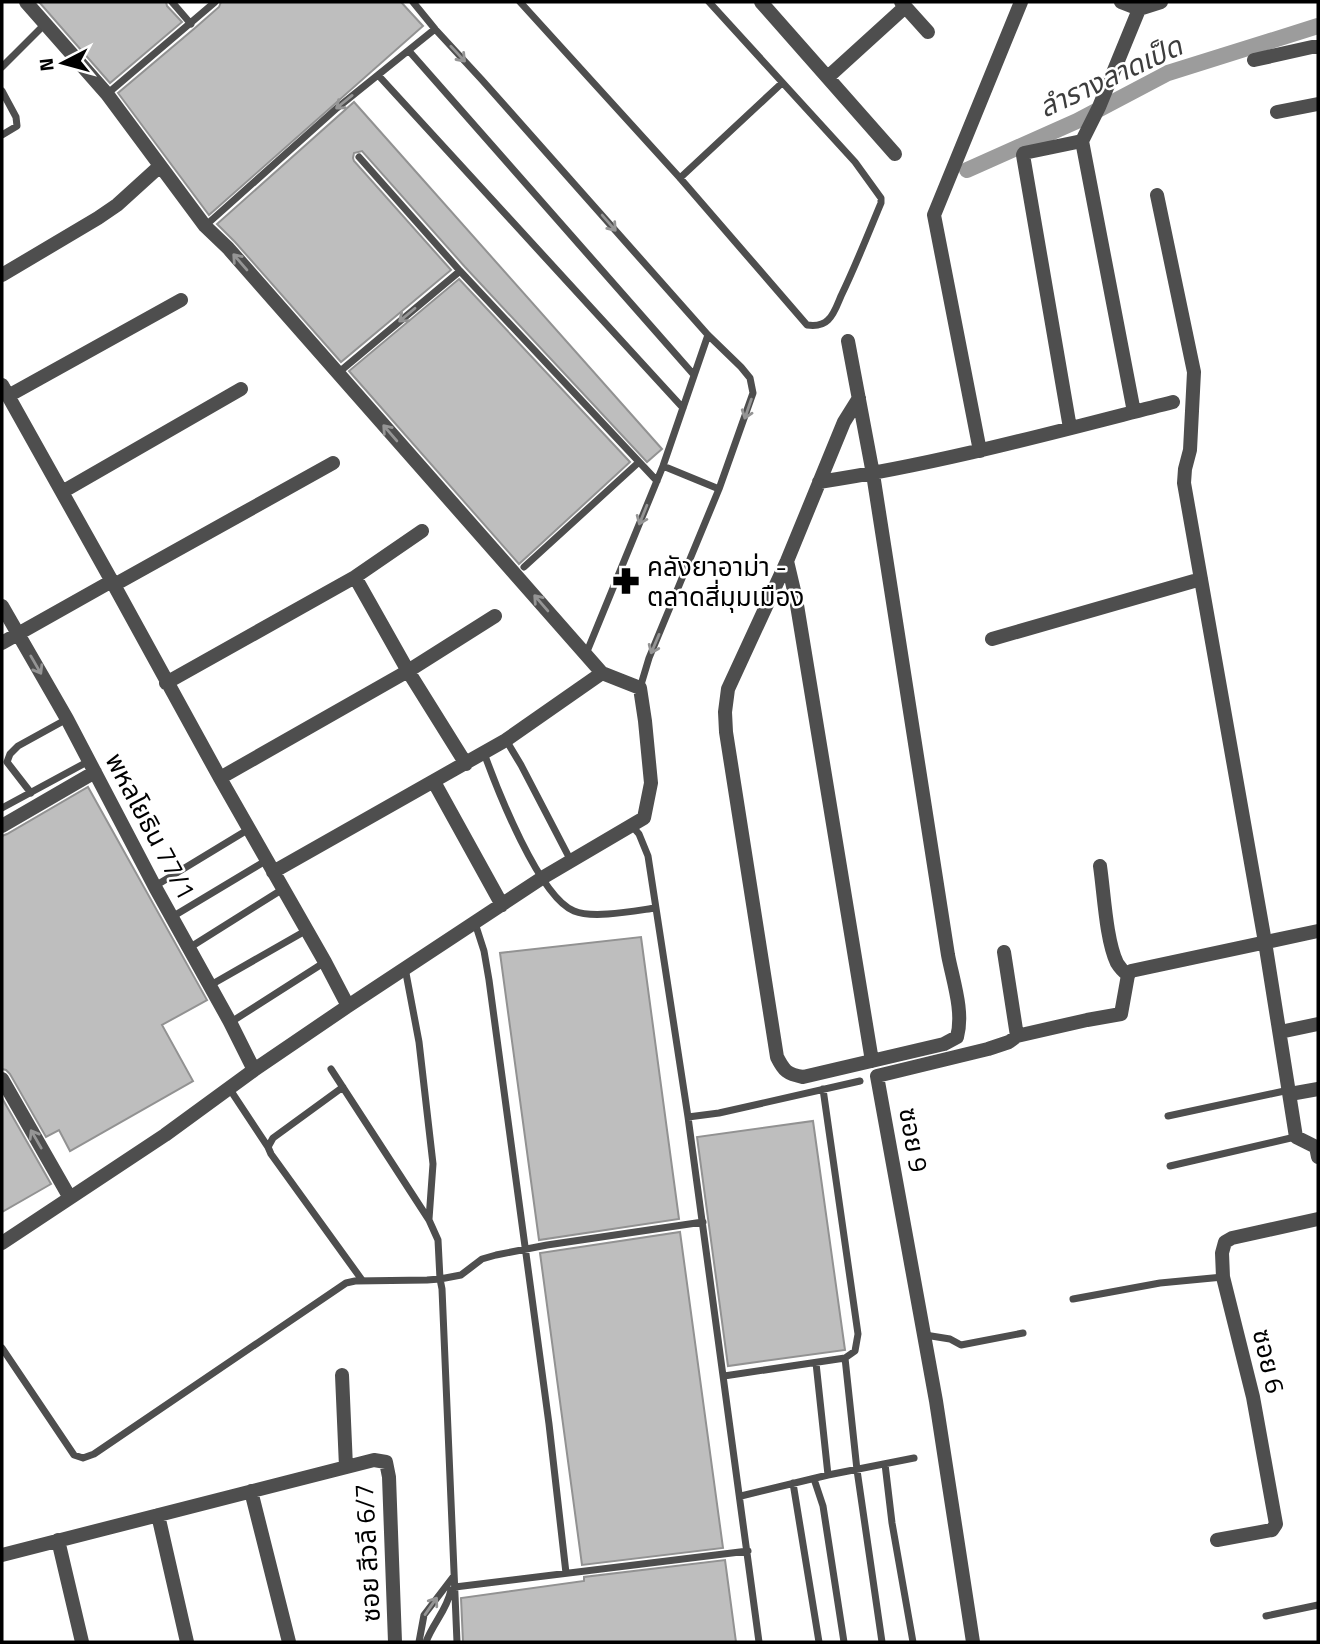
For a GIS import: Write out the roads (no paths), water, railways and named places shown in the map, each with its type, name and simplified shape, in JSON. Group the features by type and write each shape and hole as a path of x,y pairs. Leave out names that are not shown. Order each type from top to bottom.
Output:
{"street":[{"path":"2,1243 164,1136 254,1070 405,968 542,878 644,818 651,783 646,721 640,688 602,673 228,248 205,226 107,94 26,2"},
{"path":"761,2 895,154"},
{"path":"980,451 934,215 1021,2"},
{"path":"1121,2 1140,5 1161,2"},
{"path":"828,77 903,4 928,32"},
{"path":"1133,412 1082,141 1098,109 1140,5"},
{"path":"1254,60 1318,47"},
{"path":"1276,112 1318,104"},
{"path":"1070,428 1023,155 1082,141"},
{"path":"2,275 117,205 160,166"},
{"path":"1157,195 1194,372 1190,450 1184,483 1265,942 1296,1137 1316,1147 1318,1157"},
{"path":"181,300 5,390 348,1006"},
{"path":"848,341 859,398 873,474 960,1026 957,1037 944,1044 803,1077 783,1070 777,1057 725,712 728,689 787,561 844,422 859,398"},
{"path":"62,492 241,389"},
{"path":"819,482 873,474 980,451 1173,402"},
{"path":"2,643 333,463"},
{"path":"166,682 355,576 422,531"},
{"path":"787,561 796,599 872,1061"},
{"path":"355,576 408,671 466,764"},
{"path":"992,639 1201,579"},
{"name":"พหลโยธิน 77/1","path":"2,606 67,719 254,1070"},
{"path":"220,778 408,671 495,616"},
{"path":"270,866 466,764 506,740 602,673"},
{"path":"2,826 92,766"},
{"path":"434,782 502,905"},
{"path":"1100,866 1113,951 1117,964 1128,975 1131,971 1318,931"},
{"path":"1004,952 1017,1036"},
{"name":"ซอย 9","path":"973,1642 936,1401 877,1076 988,1049 1009,1042 1017,1036 1121,1014 1128,975"},
{"path":"1280,1032 1318,1024"},
{"path":"2,1079 70,1198"},
{"path":"1290,1092 1318,1089"},
{"name":"ซอย 6","path":"1217,1540 1272,1530 1276,1524 1252,1397 1223,1277 1222,1253 1225,1242 1232,1238 1318,1219"},
{"path":"2,1555 346,1467 342,1374"},
{"name":"ซอย สีวลี 6/7","path":"346,1467 374,1460 386,1462 389,1477 396,1642"},
{"path":"251,1491 289,1642"},
{"path":"158,1515 187,1642"},
{"path":"58,1540 82,1642"}],"lane":[{"path":"172,2 191,24"},
{"path":"107,94 215,2"},
{"path":"414,2 435,29 708,335 750,378 753,393 719,489 649,658 640,688"},
{"path":"520,2 680,178 807,326 813,326 828,320 852,274 881,198 855,162 709,2"},
{"path":"2,67 46,24"},
{"path":"205,226 337,108 435,29"},
{"path":"409,51 694,375"},
{"path":"378,75 683,408"},
{"path":"680,178 782,83"},
{"path":"2,91 16,117 17,126 2,135"},
{"path":"359,157 460,271 657,481"},
{"path":"338,373 460,271"},
{"path":"586,654 663,466 708,335"},
{"path":"524,567 639,462"},
{"path":"663,466 719,489"},
{"path":"31,793 7,762 10,754 18,746 67,719"},
{"path":"506,740 571,862"},
{"path":"484,753 515,828 542,878 561,901 572,910 585,914 655,908"},
{"path":"2,808 92,766"},
{"path":"632,826 639,834 648,856 703,1222 759,1642"},
{"path":"155,887 249,829"},
{"path":"172,918 270,866"},
{"path":"188,948 283,889"},
{"path":"475,923 489,980 550,1424 566,1573"},
{"path":"209,986 307,930"},
{"path":"230,1022 325,962"},
{"path":"405,968 419,1042 433,1164 429,1220"},
{"path":"331,1069 429,1220 438,1240 456,1642"},
{"path":"688,1118 860,1081"},
{"path":"268,1147 273,1138 343,1087"},
{"path":"229,1088 271,1154 362,1280"},
{"path":"724,1376 845,1358 855,1351 858,1334 823,1090"},
{"path":"1168,1116 1290,1092"},
{"path":"1170,1166 1296,1137"},
{"path":"2,1348 74,1455 83,1458 94,1454 346,1283 362,1280 440,1279 461,1275 485,1258 703,1222"},
{"path":"1073,1298 1160,1283 1223,1277"},
{"path":"924,1335 950,1339 961,1345 1023,1333"},
{"path":"845,1358 882,1642"},
{"path":"816,1363 828,1475"},
{"path":"741,1496 914,1458"},
{"path":"885,1464 892,1523 913,1642"},
{"path":"814,1479 823,1506 844,1642"},
{"path":"793,1483 819,1642"},
{"path":"454,1587 748,1551"},
{"path":"419,1642 424,1615 454,1576"},
{"path":"426,1642 448,1602 454,1576"},
{"path":"1266,1616 1318,1605"}],"waterway":[{"name":"ลำรางลาดเป็ด","path":"967,170 1077,121 1168,73 1318,26"}],"place":[{"name":"คลังยาอาม่า - ตลาดสี่มุมเมือง","path":"626,581"}]}
